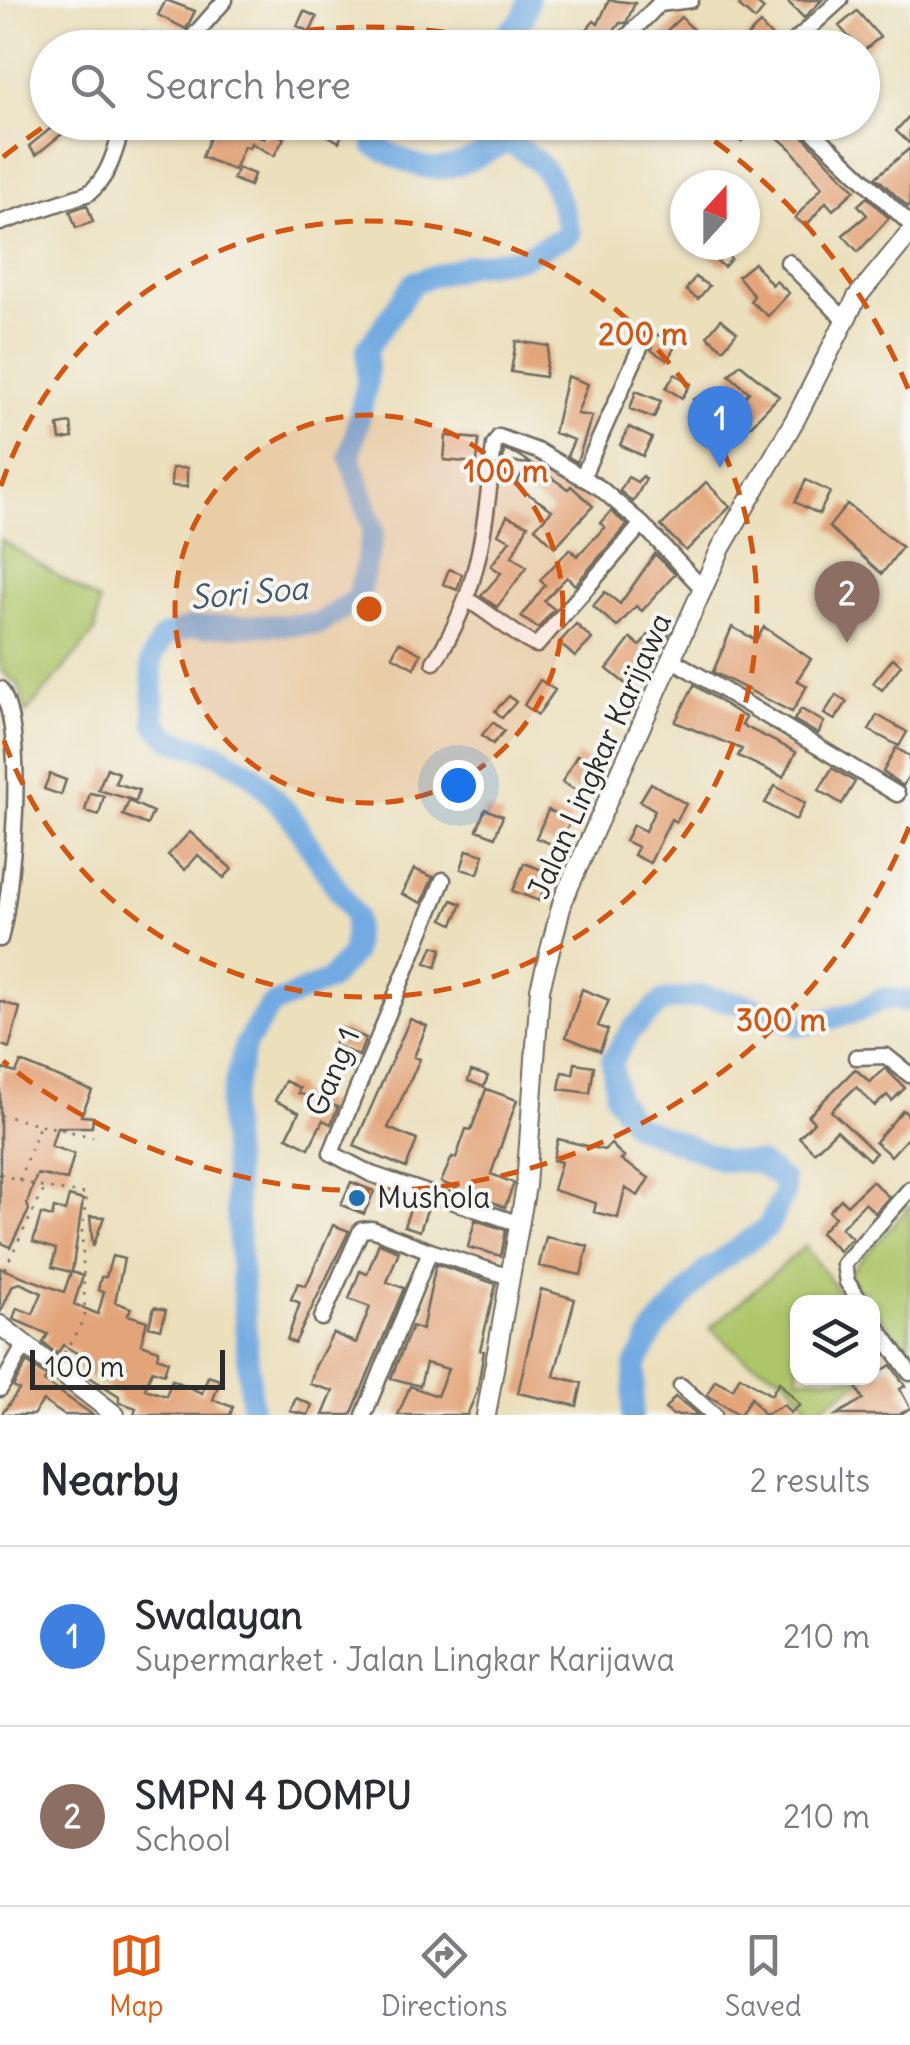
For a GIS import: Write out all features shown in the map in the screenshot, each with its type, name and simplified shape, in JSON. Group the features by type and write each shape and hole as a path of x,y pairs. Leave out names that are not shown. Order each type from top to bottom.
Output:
{"main road":[{"name":"Jalan Lingkar Karijawa","path":"486,1415 520,1224 535,1020 549,944 563,900 721,548 796,418 844,320 875,272 910,233"},
{"path":"0,1324 102,1412"}],"street":[{"path":"200,30 226,0"},
{"path":"634,30 659,4 691,0"},
{"path":"807,30 840,0"},
{"path":"0,223 89,192 98,185 112,161 118,140"},
{"path":"822,140 910,224"},
{"path":"788,262 844,320"},
{"path":"582,478 642,341"},
{"path":"434,662 468,600 482,550 495,440 504,437 528,446 582,478 642,524 704,590"},
{"path":"468,600 498,616 526,644 537,645 642,524"},
{"path":"673,660 897,794"},
{"path":"0,690 12,715 14,790 10,872 0,939"},
{"name":"Gang 1","path":"443,880 331,1153 371,1174 520,1224"},
{"path":"856,1057 886,1056 910,1075"},
{"path":"857,1295 843,1273 844,1264 910,1188"},
{"path":"322,1318 362,1230 372,1229 510,1277"},
{"path":"364,1415 430,1251"},
{"path":"880,1331 910,1373"},
{"path":"0,1389 26,1344"},
{"path":"680,1386 714,1415"}],"path":[{"path":"0,1115 93,1137"},
{"path":"20,1180 40,1126"},
{"path":"0,1174 44,1188 87,1194 82,1232 85,1316 54,1369"},
{"path":"0,1278 44,1188"}],"green space":[{"path":"0,539 99,602 95,632 26,713 19,685 0,670"},
{"path":"910,1206 910,1353 880,1316 880,1295 863,1295 847,1275"},
{"path":"805,1246 841,1295 790,1295 790,1383 744,1358 710,1328"},
{"path":"792,1385 854,1385 813,1412"}],"building":[{"path":"166,0 195,11 186,29 158,15"},
{"path":"609,0 635,3 626,23 620,23 615,30 586,30 594,21 598,24"},
{"path":"744,0 753,0 764,9 755,20 739,6"},
{"path":"786,0 822,0 804,18"},
{"path":"304,11 317,17 311,30 297,26"},
{"path":"857,11 874,30 843,30 839,26"},
{"path":"681,17 694,30 667,30"},
{"path":"910,115 910,144 896,131"},
{"path":"36,140 54,140 36,155 29,146"},
{"path":"209,140 283,140 274,156 251,143 249,148 244,146 234,170 202,157"},
{"path":"781,140 806,140 855,190 833,210 826,202 806,226 795,218 822,187"},
{"path":"910,148 910,206 908,207 876,177"},
{"path":"238,168 254,174 250,186 233,179"},
{"path":"867,197 889,218 858,252 843,235 867,215 858,205"},
{"path":"87,205 93,222 76,228 70,211"},
{"path":"754,263 772,285 776,281 789,293 768,316 750,301 754,296 738,276"},
{"path":"695,277 709,286 698,299 686,290"},
{"path":"721,319 737,332 723,349 707,336"},
{"path":"656,334 676,345 667,360 651,350"},
{"path":"516,341 549,346 545,377 511,372"},
{"path":"740,364 779,396 734,443 705,420 714,409 725,418 749,392 729,375"},
{"path":"675,374 691,384 682,398 666,388"},
{"path":"567,376 588,384 577,414 592,416 577,462 567,456 574,440 554,433"},
{"path":"636,391 661,401 654,418 630,409"},
{"path":"71,423 73,438 60,440 58,425"},
{"path":"629,427 652,438 643,456 620,445"},
{"path":"446,436 479,439 477,463 444,460"},
{"path":"504,450 518,455 568,489 571,486 593,506 555,547 535,528 552,510 515,485 529,464 503,461"},
{"path":"172,468 187,468 187,487 171,486"},
{"path":"643,476 646,479 633,502 620,491 628,477 637,482"},
{"path":"806,480 830,492 819,514 795,502"},
{"path":"706,482 730,507 686,551 661,526"},
{"path":"847,504 902,547 882,574 829,527"},
{"path":"611,511 627,525 575,585 567,577 544,601 554,609 538,628 521,617 545,585 540,580 570,549 577,556 605,527 600,523"},
{"path":"507,516 528,525 512,556 527,567 497,607 481,596 501,573 491,566 510,540 498,534"},
{"path":"655,554 675,574 642,611 636,606 617,627 593,606 605,592 620,604"},
{"path":"449,569 462,574 457,590 443,584"},
{"path":"576,624 592,639 575,657 559,643"},
{"path":"657,624 668,636 627,685 607,669 631,638 640,646"},
{"path":"732,627 756,640 764,627 811,659 797,680 807,686 792,712 713,672"},
{"path":"399,642 421,654 414,668 392,656"},
{"path":"893,658 901,665 882,690 873,683"},
{"path":"540,680 555,690 538,715 524,705"},
{"path":"694,685 746,718 742,725 796,752 783,777 738,756 742,749 675,722"},
{"path":"836,695 847,702 835,720 824,714"},
{"path":"509,696 516,702 502,718 495,711"},
{"path":"801,709 824,722 818,734 794,720"},
{"path":"877,715 907,732 899,746 869,730"},
{"path":"493,722 504,731 493,744 482,735"},
{"path":"896,748 910,756 910,773 903,786 883,772"},
{"path":"577,755 595,764 579,792 562,782"},
{"path":"107,768 119,773 115,783 139,790 136,801 98,790"},
{"path":"832,768 855,782 842,804 819,790"},
{"path":"50,774 66,780 61,795 44,789"},
{"path":"651,783 686,804 676,822 671,819 650,863 634,855 638,847 625,841 633,825 645,831 655,810 640,801"},
{"path":"775,786 805,803 796,820 765,803"},
{"path":"90,793 104,796 99,815 85,811"},
{"path":"129,801 153,812 147,825 123,815"},
{"path":"485,809 503,816 495,837 477,830"},
{"path":"548,810 571,819 559,847 536,838"},
{"path":"190,832 232,869 224,878 198,855 185,870 168,855"},
{"path":"467,850 484,855 478,874 461,869"},
{"path":"524,863 550,873 539,901 513,891"},
{"path":"414,869 433,877 422,903 402,894"},
{"path":"452,900 462,904 453,924 443,919"},
{"path":"433,946 442,949 436,967 426,963"},
{"path":"582,989 609,1000 598,1026 608,1030 600,1051 566,1037"},
{"path":"0,1001 20,1008 9,1048 0,1044"},
{"path":"410,1019 427,1026 414,1057 420,1059 388,1128 417,1140 406,1168 354,1146"},
{"path":"342,1028 366,1038 359,1056 334,1045"},
{"path":"21,1062 92,1091 81,1116 93,1117 92,1127 57,1127 51,1146 74,1154 67,1180 37,1174 27,1203 29,1210 10,1247 0,1242 0,1077 3,1069 16,1073"},
{"path":"575,1063 594,1066 590,1093 559,1089 562,1072 573,1074"},
{"path":"885,1068 905,1088 892,1101 887,1095 875,1106 856,1087 831,1111 876,1153 869,1160 837,1130 814,1152 799,1137 814,1122 808,1116 855,1069 870,1082"},
{"path":"471,1071 488,1076 484,1087 468,1081"},
{"path":"285,1081 300,1088 298,1093 338,1107 331,1124 323,1120 309,1148 287,1137 299,1112 275,1101"},
{"path":"486,1089 517,1100 491,1174 514,1183 505,1207 441,1182 452,1157 456,1158 466,1129 471,1130"},
{"path":"903,1110 910,1117 910,1135 891,1156 875,1142"},
{"path":"558,1139 604,1150 611,1144 624,1157 621,1160 649,1178 638,1196 625,1188 618,1218 594,1212 596,1203 553,1190 561,1162 553,1160"},
{"path":"872,1181 889,1197 875,1213 865,1203 841,1228 852,1238 839,1251 820,1233 835,1217 829,1211 841,1199 847,1205"},
{"path":"351,1182 374,1191 364,1214 341,1205"},
{"path":"69,1196 83,1200 72,1272 83,1276 74,1304 98,1314 104,1292 98,1290 101,1277 106,1277 112,1256 124,1259 115,1302 131,1308 128,1315 147,1321 141,1344 159,1350 157,1357 168,1361 164,1374 152,1370 145,1389 166,1396 172,1380 202,1393 208,1376 220,1380 213,1400 233,1407 230,1415 134,1415 136,1408 119,1402 119,1396 74,1367 80,1355 63,1345 57,1354 43,1343 48,1334 13,1319 17,1308 33,1314 42,1293 20,1283 13,1285 0,1313 0,1268 64,1292 71,1272 52,1267 56,1249 33,1242 41,1214 52,1217 54,1208 65,1211"},
{"path":"413,1201 428,1207 420,1231 404,1226"},
{"path":"90,1216 104,1217 93,1247"},
{"path":"475,1220 506,1230 501,1256 468,1247"},
{"path":"333,1225 349,1231 295,1343 287,1340 300,1303 291,1299 298,1283 306,1286"},
{"path":"546,1237 588,1246 581,1275 539,1266"},
{"path":"379,1243 399,1251 387,1282 404,1288 351,1415 323,1415 333,1391 310,1384 315,1367 333,1333 356,1343 370,1307 349,1299 360,1271 367,1274"},
{"path":"436,1264 496,1284 480,1350 484,1351 477,1392 467,1415 398,1415 410,1386 437,1396 448,1369 426,1363 420,1386 391,1378 412,1326 422,1330"},
{"path":"541,1289 575,1299 554,1376 582,1383 577,1406 518,1393"},
{"path":"154,1307 166,1310 161,1329 149,1326"},
{"path":"27,1362 47,1377 44,1381 93,1415 64,1415 43,1401 33,1415 1,1415 19,1390 13,1387"},
{"path":"891,1365 905,1386 900,1389 910,1408 899,1415 836,1415 863,1399 856,1387 880,1385 880,1372"},
{"path":"740,1376 771,1395 779,1382 800,1405 790,1413 784,1405 764,1415 751,1397 740,1415 707,1395 715,1380 733,1389"},
{"path":"675,1397 698,1415 673,1415 665,1409"},
{"path":"296,1398 312,1405 308,1415 290,1411"}],"waterway":[{"name":"Sori Soa","path":"511,30 524,17 528,0"},
{"name":"Sori Soa","path":"252,1415 229,1108 245,1045 270,1006 329,980 353,953 355,916 291,817 251,773 218,754 170,739 155,723 151,660 163,637 191,627 319,624 358,598 374,531 350,457 367,383 367,349 414,282 470,265 520,258 570,234 551,179 535,160 508,142 454,166 427,168 374,145 374,140"},
{"path":"632,1415 635,1366 656,1328 706,1271 768,1227 784,1194 783,1181 759,1163 723,1160 635,1125 616,1096 612,1060 632,1029 663,1001 702,996 750,1005 799,1026 857,1012 884,998 910,1001"}],"place":[{"name":"Swalayan","path":"720,468"},
{"name":"SMPN 4 DOMPU","path":"847,643"},
{"name":"Mushola","path":"357,1198"}]}
